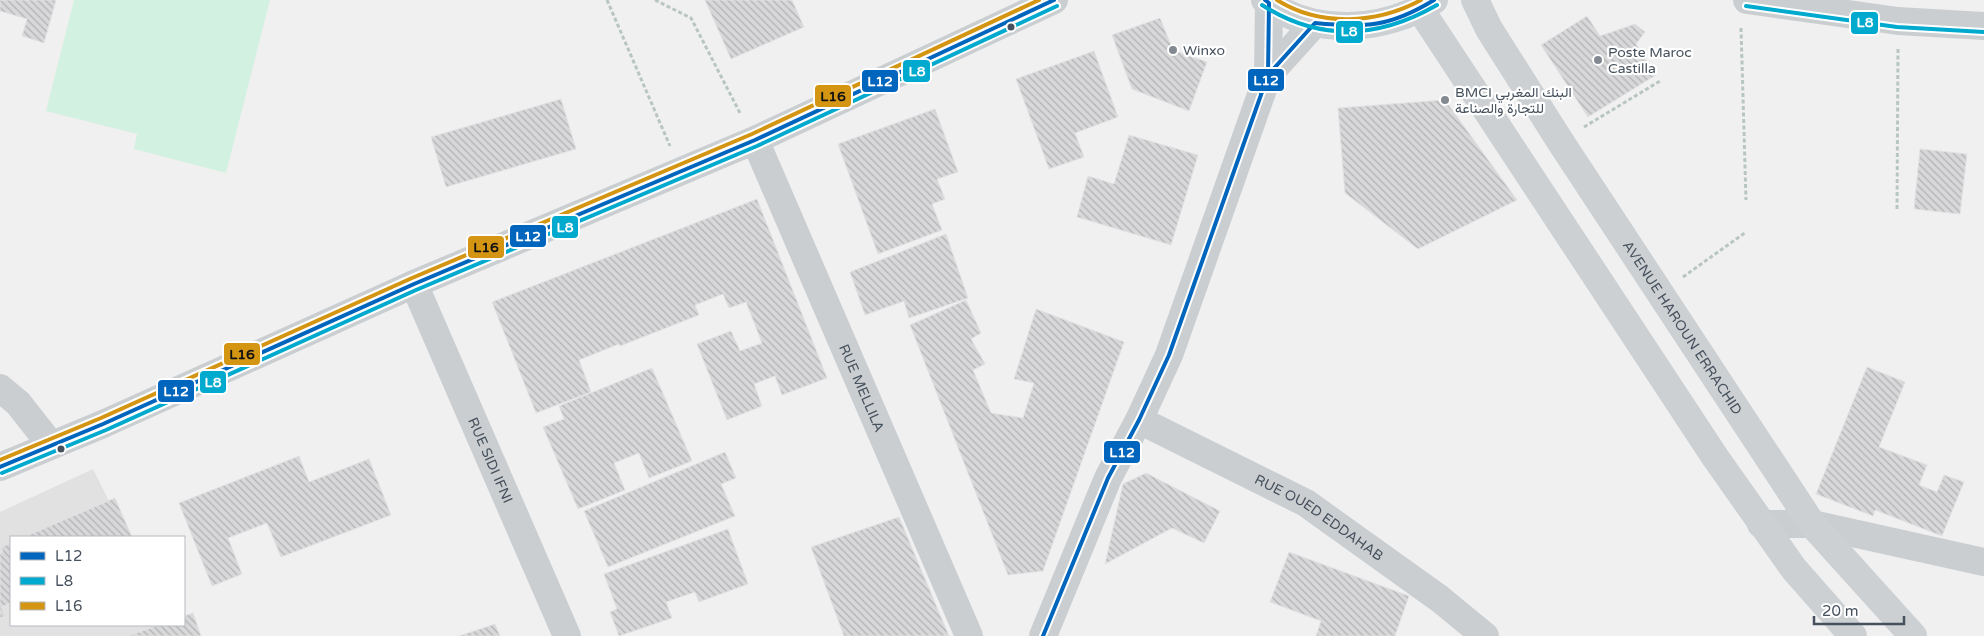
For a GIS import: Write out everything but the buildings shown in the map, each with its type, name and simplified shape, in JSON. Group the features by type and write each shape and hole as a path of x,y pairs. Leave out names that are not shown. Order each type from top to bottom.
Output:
{"main road":[{"name":"AVENUE HAROUN ERRACHID","path":"1475,0 1489,29 1560,142 1812,524 1913,636"},
{"path":"1267,2 1291,15 1315,23 1351,27 1384,21 1427,5 1616,308 1761,524 1794,569 1853,636"}],"street":[{"path":"0,467 414,284 755,140 1054,0"},
{"path":"1043,636 1108,478 1139,420 1169,355 1268,75 1267,2"},
{"path":"1744,10 1984,26"},
{"path":"1268,75 1315,23"},
{"name":"RUE MELLILA","path":"755,140 969,636"},
{"name":"RUE SIDI IFNI","path":"414,284 568,636"},
{"path":"0,388 18,403 51,445"},
{"name":"RUE OUED EDDAHAB","path":"1139,420 1306,502 1440,599 1485,636"},
{"path":"1761,524 1812,524 1984,562"}],"path":[{"path":"607,0 682,171"},
{"path":"655,0 691,18 755,140"},
{"path":"1744,10 1746,200"},
{"path":"1897,210 1898,21"},
{"path":"1560,142 1660,81"},
{"path":"1660,293 1746,232"}],"shaded area":[{"path":"93,469 126,536 10,536 10,626 171,626 176,636 0,636 0,512"}],"green space":[{"path":"74,0 270,0 226,173 134,149 137,134 46,111"}],"transit line":[{"name":"L16","path":"0,460 101,418 412,278 752,134 1039,0"},
{"name":"L12","path":"0,467 103,424 414,284 755,140 1054,0"},
{"name":"L12","path":"1261,94 1268,75 1269,3 1265,0"},
{"name":"L16","path":"1277,0 1311,15 1349,19 1386,14 1421,0"},
{"name":"L12","path":"1043,636 1108,478 1139,420 1169,355 1268,75 1315,23 1377,24 1404,16 1434,0"},
{"name":"L8","path":"1262,5 1284,17 1306,25 1327,30 1349,32 1393,25 1437,5"},
{"name":"L8","path":"2,473 106,430 416,290 757,146 1057,6"},
{"name":"L8","path":"1746,6 1897,27 1984,32"}],"place":[{"name":"Winxo","path":"1173,50"},
{"name":"Poste Maroc Castilla","path":"1598,60"},
{"name":"BMCI البنك المغربي للتجارة والصناعة","path":"1445,100"}]}
